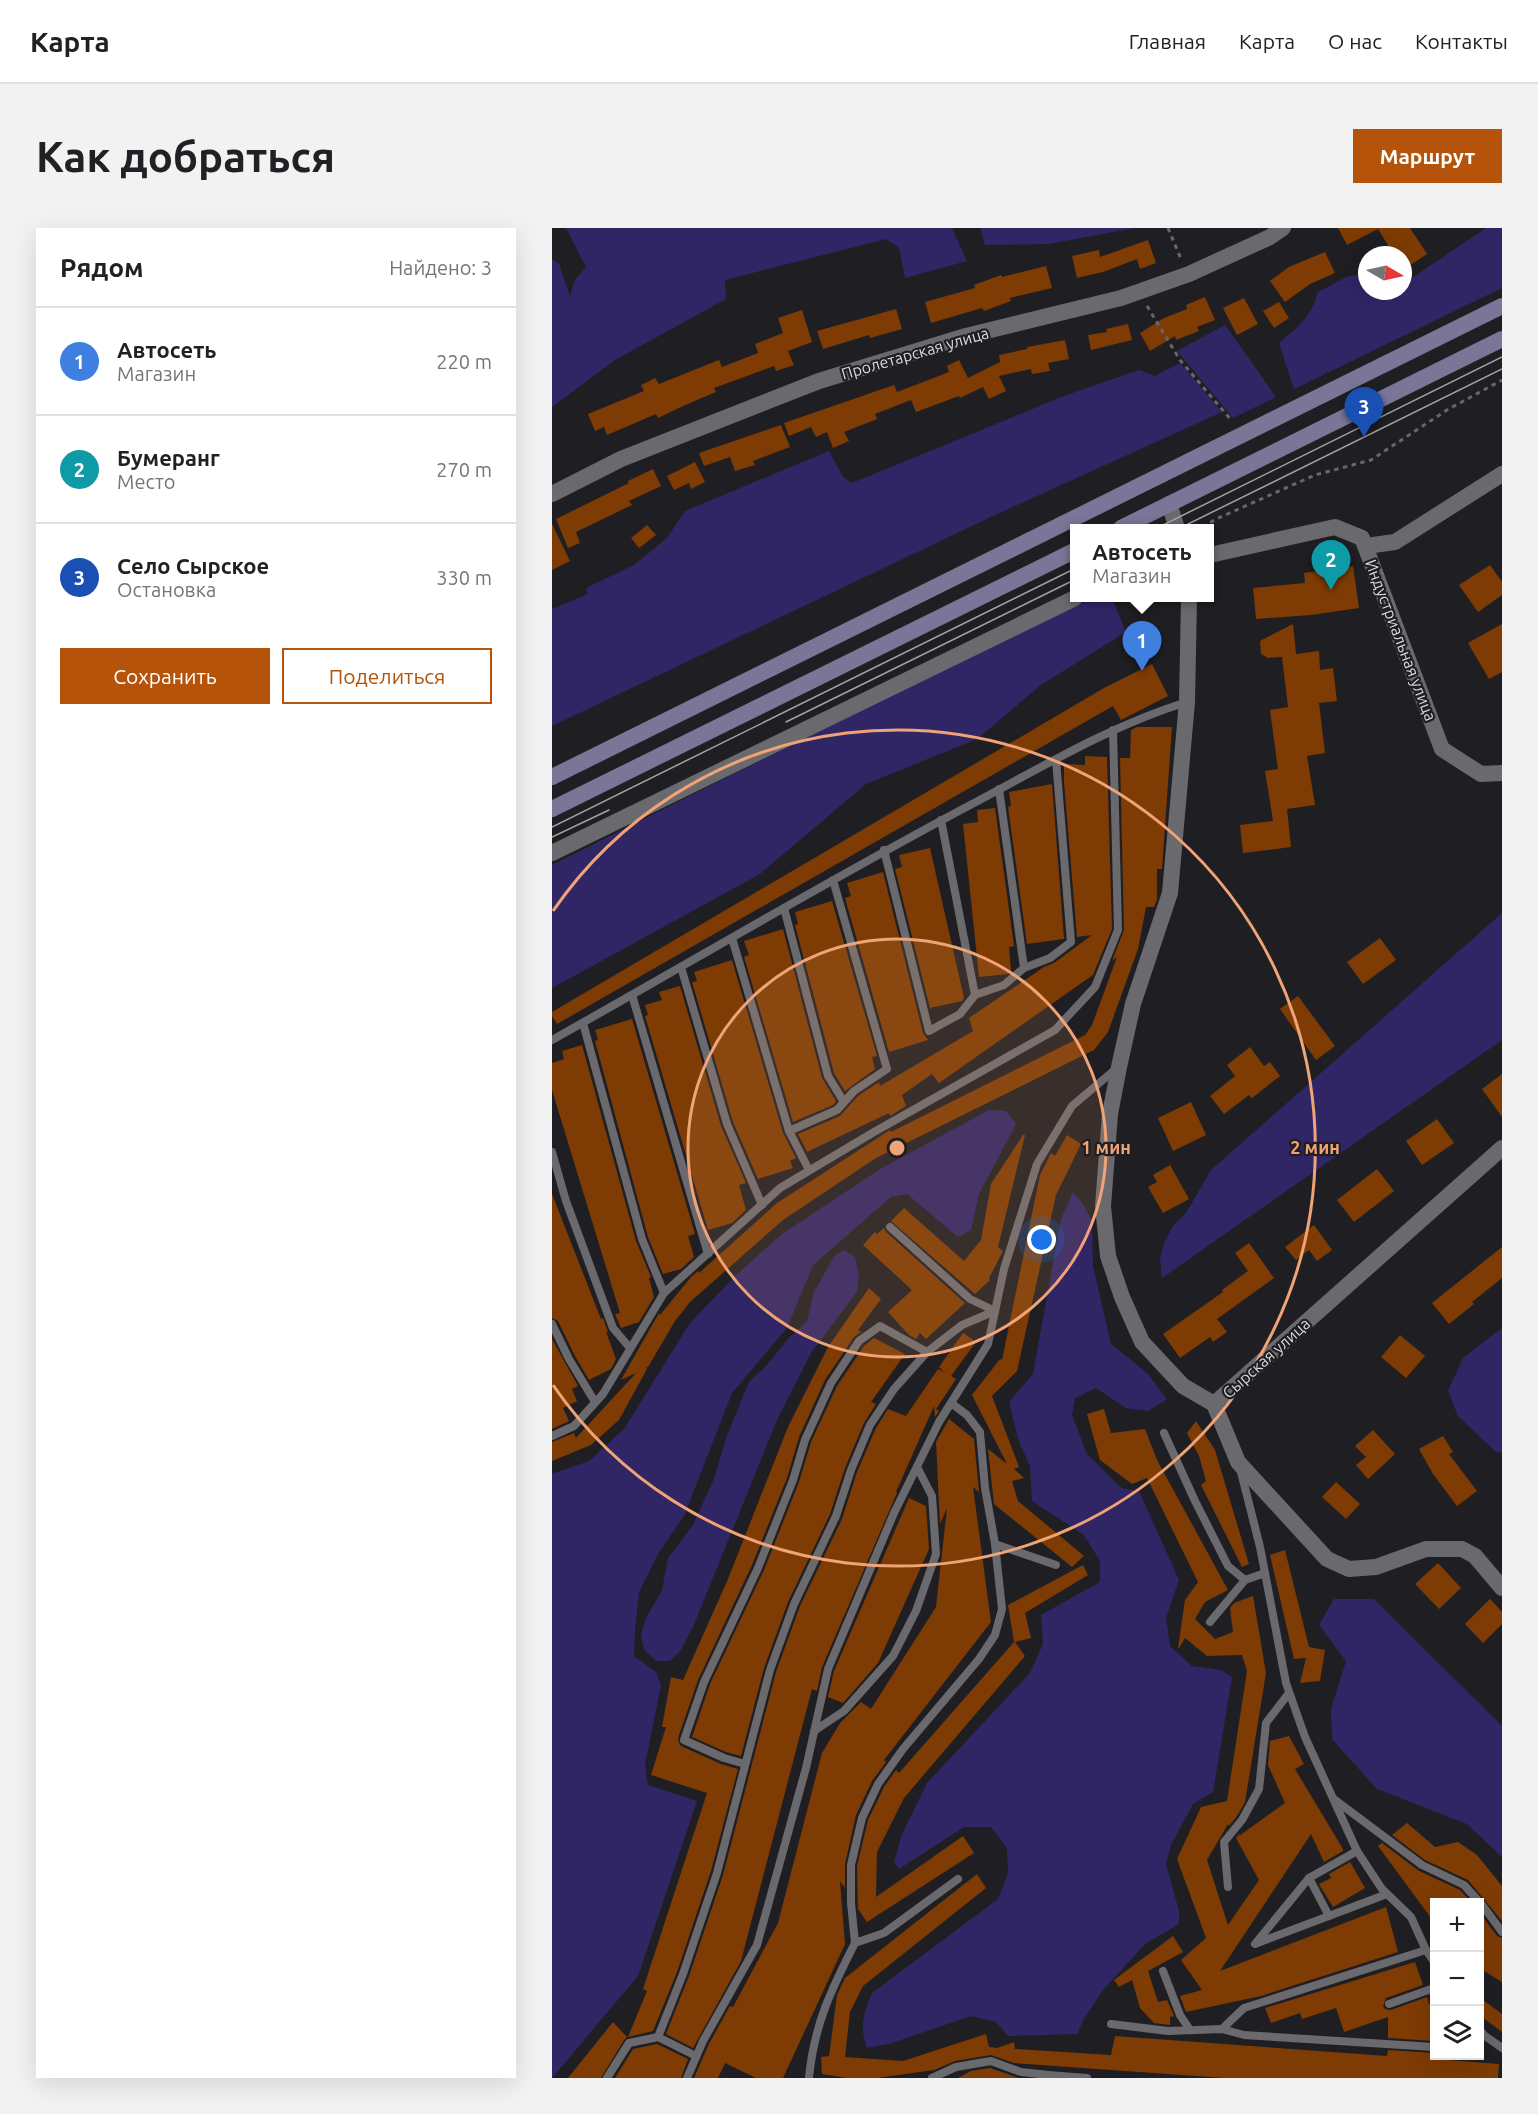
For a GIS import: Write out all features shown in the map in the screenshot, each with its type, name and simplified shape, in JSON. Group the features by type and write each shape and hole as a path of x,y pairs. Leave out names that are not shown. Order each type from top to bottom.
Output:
{"main road":[{"path":"552,777 1502,306"},
{"path":"1129,524 1502,339"},
{"path":"552,809 1070,553"}],"street":[{"name":"Пролетарская улица","path":"552,494 621,459 819,381 966,336 1139,292 1189,274 1270,237 1283,228"},
{"name":"Индустриальная улица","path":"1502,474 1395,542 1365,546 1442,749 1481,774 1502,773"},
{"path":"1169,504 1176,524"},
{"path":"1214,554 1335,527 1362,538 1365,546"},
{"path":"552,853 1070,599"},
{"path":"1189,602 1187,702 1170,893 1133,1004 1119,1067 1110,1114 1103,1206 1108,1256 1122,1297 1142,1342 1183,1386 1214,1404"},
{"name":"Сырская улица","path":"1502,1148 1214,1404 1238,1462 1327,1559 1349,1569 1376,1567 1426,1549 1462,1549 1475,1556 1502,1588"}],"lane":[{"path":"552,1040 884,850 1113,729 1187,702"},
{"path":"552,1436 574,1426 603,1394 664,1293 780,1188 1055,1030 1095,987 1118,930 1113,729"},
{"path":"884,850 929,1031 960,1014 975,995 1004,985 1024,968 1050,958 1071,942 1056,760"},
{"path":"999,789 1024,968"},
{"path":"941,820 975,995"},
{"path":"789,1131 837,1110 854,1091 887,1069 833,880"},
{"path":"784,908 828,1076 844,1102"},
{"path":"732,938 789,1131 809,1170"},
{"path":"681,967 727,1124 762,1205"},
{"path":"632,995 708,1254"},
{"path":"583,1023 642,1239 664,1293"},
{"path":"687,2078 696,2056 757,1945 806,1768 828,1669 894,1512 939,1422 988,1344 1004,1269 1038,1164 1071,1106 1119,1067"},
{"path":"552,1152 566,1201 613,1328 630,1348"},
{"path":"890,1227 970,1299 995,1311"},
{"path":"658,2037 683,1974 717,1873 770,1670 794,1604 836,1516 851,1470 870,1425 894,1389 927,1352 962,1324 995,1311"},
{"path":"552,1324 568,1359 595,1402"},
{"path":"745,1764 724,1758 684,1740 704,1682 758,1568 793,1480 805,1440 837,1375 859,1341 880,1326 927,1352"},
{"path":"809,2078 812,2047 830,1992 855,1943 851,1903 851,1865 862,1818 878,1784 890,1767 980,1659 995,1635 1002,1609 995,1544 984,1488 980,1432 967,1415 951,1403"},
{"path":"1164,1433 1228,1566 1245,1580"},
{"path":"1238,1462 1260,1547 1286,1683 1305,1737 1357,1851 1387,1894 1411,1917 1430,1956"},
{"path":"814,1731 844,1710 892,1656 916,1611 936,1554 932,1496 917,1467"},
{"path":"995,1544 1056,1565"},
{"path":"1210,1622 1245,1580 1265,1573"},
{"path":"1228,1887 1224,1842 1242,1820 1259,1790 1266,1723 1289,1694"},
{"path":"1333,1798 1422,1865 1464,1885 1502,1932"},
{"path":"1357,1851 1309,1878 1255,1944 1387,1894"},
{"path":"1309,1878 1329,1916"},
{"path":"855,1943 884,1933 958,1879"},
{"path":"1222,2029 1244,2008 1426,1950"},
{"path":"1163,1971 1176,2007 1190,2030"},
{"path":"1389,2004 1430,1989"},
{"path":"1111,2024 1168,2031 1222,2029 1244,2035 1430,2048"},
{"path":"607,2078 629,2043 658,2037 696,2056"},
{"path":"1484,2037 1502,2048"},
{"path":"932,2078 956,2067 991,2061 1021,2072 1047,2077 1087,2078"}],"path":[{"path":"1168,228 1173,244 1189,274"},
{"path":"1139,292 1180,360 1236,426"},
{"path":"1208,524 1315,475 1371,460 1447,410 1502,380"}],"shaded area":[{"path":"566,228 952,228 967,261 905,278 899,248 886,239 725,280 726,299 615,360 552,407 552,259 559,264 570,296 575,280 586,267"},
{"path":"980,228 1135,228 1048,244 985,245"},
{"path":"1486,228 1502,228 1502,288 1294,389 1279,343 1308,315 1318,292 1348,276 1358,275 1358,300 1412,300 1412,278"},
{"path":"1225,325 1276,397 1233,418 1177,351"},
{"path":"1180,363 1222,412 995,515 552,726 552,609 588,594 586,588 634,565 667,538 685,511 829,451 843,477 852,483 1064,396 1139,370 1155,376"},
{"path":"1085,602 1114,602 1126,632 1041,685 977,739 866,784 760,874 552,988 552,865 949,666"},
{"path":"1502,913 1502,1040 1162,1278 1160,1258 1165,1241 1173,1226 1186,1213 1211,1170"},
{"path":"989,1110 1006,1111 1016,1124 979,1194 971,1230 958,1237 907,1194 891,1197 813,1265 787,1328 732,1393 684,1516 658,1554 639,1592 634,1656 656,1672 661,1685 645,1765 648,1785 697,1801 638,1976 552,2078 552,1474 589,1461 624,1429 690,1323 735,1276 782,1234 880,1169"},
{"path":"1073,1192 1092,1221 1093,1266 1111,1344 1148,1374 1167,1399 1148,1411 1126,1408 1096,1388 1075,1398 1072,1415 1087,1454 1121,1488 1139,1491 1179,1580 1166,1618 1170,1646 1192,1666 1221,1670 1232,1677 1213,1792 1193,1804 1171,1845 1166,1864 1179,1911 1179,1924 1145,1944 1104,1989 1085,2017 1077,2034 1008,2036 996,2022 971,2016 889,2044 867,2048 863,2033 864,2020 872,1993 998,1899 1008,1873 1007,1848 991,1827 964,1827 899,1869 894,1862 902,1834 927,1783 1030,1673 1043,1644 1041,1615 1100,1582 1100,1561 1084,1535 1032,1501 1030,1466 1018,1439 1009,1402 1033,1374 1061,1219"},
{"path":"844,1250 855,1257 859,1276 857,1292 811,1353 777,1420 693,1627 680,1651 670,1661 656,1661 644,1650 641,1635 646,1618 662,1590 668,1558 693,1525 714,1479 727,1435 749,1382 807,1321 814,1292 834,1256"},
{"path":"1502,1328 1502,1452 1496,1452 1458,1416 1448,1391 1463,1358"},
{"path":"1334,1599 1374,1599 1502,1726 1502,1857 1467,1824 1377,1789 1332,1739 1331,1709 1346,1661 1319,1625"}],"building":[{"path":"1338,228 1410,228 1427,254 1412,264 1412,246 1388,246 1378,229 1347,245"},
{"path":"1148,240 1156,263 1140,269 1137,259 1103,272 1077,278 1072,256 1099,250 1100,257"},
{"path":"1325,252 1335,273 1310,284 1285,302 1270,281 1289,267"},
{"path":"1046,266 1052,288 1010,298 1011,301 984,311 982,308 931,323 925,302 975,288 974,285 1001,275 1002,277"},
{"path":"1205,297 1215,320 1197,327 1199,331 1176,340 1175,336 1150,351 1140,333 1164,318 1187,309 1186,305"},
{"path":"1244,298 1258,324 1237,335 1223,308"},
{"path":"1279,302 1289,318 1274,328 1263,311"},
{"path":"896,309 902,329 870,338 869,335 823,349 817,331"},
{"path":"802,310 812,342 788,351 794,365 776,371 774,366 714,388 716,392 658,418 656,414 607,435 604,427 595,431 588,414 644,391 641,385 655,378 659,384 719,360 722,367 758,353 755,344 783,333 778,318"},
{"path":"1128,324 1132,340 1091,350 1088,335 1107,332 1106,329"},
{"path":"1065,340 1069,359 1048,363 1050,371 1032,374 1031,369 999,376 1006,391 989,399 983,387 960,398 959,396 916,412 911,400 875,414 877,419 844,432 849,441 833,448 827,432 816,437 811,427 789,436 784,423 894,385 897,392 949,372 947,366 959,360 968,378 1000,362 999,355"},
{"path":"781,425 790,447 753,461 755,465 735,471 730,457 704,466 699,453"},
{"path":"695,462 705,482 691,489 689,483 674,490 667,476"},
{"path":"653,469 661,486 629,501 632,505 576,532 580,543 568,548 556,519"},
{"path":"552,524 570,561 552,570"},
{"path":"647,525 656,535 639,548 631,538"},
{"path":"1490,565 1502,582 1502,595 1478,612 1459,585"},
{"path":"1353,566 1359,608 1311,615 1256,619 1253,588 1305,583 1304,573"},
{"path":"1293,624 1296,654 1319,651 1320,670 1333,668 1337,701 1319,703 1325,753 1307,756 1315,805 1287,809 1291,847 1243,853 1240,825 1273,821 1265,771 1278,769 1270,710 1288,707 1282,657 1268,658 1261,654 1260,641"},
{"path":"1502,624 1502,672 1489,679 1468,643"},
{"path":"1152,664 1168,696 1121,720 1113,706 557,1024 552,1016 552,1012 1104,688"},
{"path":"1137,727 1172,727 1162,869 1157,869 1157,900 1154,907 1146,907 1138,949 1108,1032 1094,1050 876,1158 783,1220 690,1302 675,1321 646,1368 619,1420 591,1445 552,1461 552,1442 574,1433 576,1438 636,1373 621,1380 659,1313 660,1315 691,1277 698,1271 699,1273 777,1203 890,1130 891,1132 1085,1035 1092,1025 1117,957 1112,961 1124,930 1120,758 1130,758 1131,730"},
{"path":"1085,756 1107,757 1112,929 1093,975 939,1083 932,1074 902,1095 906,1106 903,1108 890,1116 889,1113 807,1152 798,1134 840,1116 858,1096 879,1082 880,1086 973,1031 969,1018 1044,967 1054,963 1092,935 1077,937 1064,782 1064,764 1085,765"},
{"path":"1052,784 1064,939 1027,944 1008,807 1011,806 1009,792"},
{"path":"995,808 1014,946 1009,947 1011,970 1008,974 979,977 963,824 978,822 977,810"},
{"path":"930,848 964,998 962,1001 930,1008 895,869 902,867 899,855"},
{"path":"883,872 923,1033 928,1040 889,1052 845,898 851,896 847,883"},
{"path":"832,901 877,1056 872,1057 875,1069 845,1091 834,1073 795,925 798,924 795,912"},
{"path":"783,929 822,1078 836,1101 833,1105 793,1122 744,957 749,955 744,941"},
{"path":"1380,938 1396,960 1363,984 1347,962"},
{"path":"732,960 783,1133 796,1158 790,1161 793,1168 758,1179 733,1122 692,982 697,981 694,972"},
{"path":"680,986 721,1126 746,1183 739,1185 746,1210 732,1223 708,1230 645,1016 648,1015 645,1005 662,1000 659,992"},
{"path":"1298,996 1335,1046 1316,1060 1280,1009"},
{"path":"632,1019 695,1234 688,1236 694,1257 681,1269 663,1274 648,1237 595,1041 598,1040 595,1030"},
{"path":"582,1045 636,1241 651,1277 649,1278 654,1297 639,1322 621,1328 615,1314 620,1313 552,1090 552,1063 564,1059 562,1051"},
{"path":"1250,1047 1264,1066 1270,1062 1280,1076 1252,1098 1249,1095 1224,1114 1210,1096 1235,1076 1227,1065"},
{"path":"1502,1074 1502,1117 1482,1089"},
{"path":"1191,1102 1206,1135 1173,1151 1158,1118"},
{"path":"1437,1119 1454,1143 1422,1165 1406,1141"},
{"path":"1025,1135 998,1247 1003,1251 990,1280 975,1294 891,1221 904,1208 964,1261 981,1240 991,1184"},
{"path":"1067,1135 1081,1144 1056,1195 1017,1371 992,1396 1019,1467 1014,1469 1024,1478 1012,1481 1018,1501 1084,1556 1072,1567 994,1504 988,1449 1007,1464 972,1395 1000,1359 1002,1360 1040,1175 1051,1153 1055,1156"},
{"path":"1170,1165 1189,1199 1163,1213 1148,1187 1157,1182 1153,1175"},
{"path":"1377,1169 1394,1191 1354,1222 1337,1200"},
{"path":"552,1194 601,1319 603,1318 616,1359 611,1369 589,1380 558,1321 552,1318"},
{"path":"1314,1225 1332,1250 1317,1261 1309,1250 1296,1260 1285,1247"},
{"path":"884,1228 965,1303 926,1339 920,1333 916,1339 909,1335 888,1312 912,1290 863,1245 875,1232 877,1234"},
{"path":"1249,1243 1274,1278 1217,1319 1227,1332 1213,1342 1210,1337 1180,1358 1163,1334 1223,1292 1222,1290 1248,1271 1235,1253"},
{"path":"1502,1247 1502,1278 1449,1324 1432,1303"},
{"path":"869,1288 881,1299 858,1330 861,1332 854,1337 825,1380 799,1437 787,1478 752,1565 698,1680 678,1738 681,1746 738,1769 711,1871 677,1972 653,2031 628,2037 647,1991 643,1989 707,1793 651,1775 666,1727 662,1727 671,1677 683,1680 728,1579 788,1427 828,1347"},
{"path":"963,1333 976,1342 951,1376 956,1379 936,1409 939,1411 935,1417 934,1406 822,1667 817,1691 812,1689 741,1961 693,2048 666,2034 689,1976 723,1875 776,1672 800,1606 842,1519 857,1472 876,1428 888,1409 906,1416 938,1369 944,1372 939,1367"},
{"path":"1400,1335 1425,1356 1406,1378 1381,1357"},
{"path":"874,1338 905,1354 871,1402 876,1404 864,1423 845,1468 830,1514 788,1602 764,1668 741,1756 726,1752 692,1737 710,1684 764,1570 799,1482 811,1442 837,1386 864,1346"},
{"path":"552,1339 578,1386 572,1389 577,1401 563,1408 569,1421 552,1429"},
{"path":"1104,1409 1111,1433 1145,1429 1157,1460 1228,1590 1205,1602 1195,1619 1215,1639 1233,1632 1230,1608 1234,1603 1253,1596 1266,1673 1245,1802 1229,1826 1228,1824 1207,1860 1228,1925 1259,1880 1236,1838 1285,1803 1268,1765 1270,1741 1289,1736 1304,1764 1295,1769 1343,1849 1324,1862 1311,1834 1220,1971 1386,1907 1398,1952 1261,1996 1186,2012 1180,1996 1202,1990 1181,1960 1206,1938 1177,1859 1201,1807 1227,1801 1247,1671 1242,1655 1207,1656 1185,1638 1178,1648 1185,1600 1198,1582 1147,1478 1132,1484 1100,1460 1087,1414"},
{"path":"949,1419 974,1439 979,1492 973,1487 991,1622 884,1760 886,1762 872,1781 856,1815 845,1864 845,1888 840,1881 845,1944 783,2078 756,2078 725,2063 718,2078 694,2078 709,2044 730,2006 733,2007 778,1923 822,1753 840,1723 861,1702 871,1709 936,1607 947,1508 940,1524 936,1442"},
{"path":"1196,1421 1215,1450 1249,1564 1242,1567 1201,1485 1206,1481 1199,1456 1187,1433"},
{"path":"1373,1430 1395,1454 1368,1479 1356,1465 1366,1457 1355,1446"},
{"path":"1443,1436 1453,1452 1449,1454 1477,1491 1457,1506 1433,1474 1419,1449"},
{"path":"1336,1482 1360,1504 1346,1519 1322,1497"},
{"path":"909,1498 926,1506 929,1549 878,1663 843,1703 828,1697 834,1671"},
{"path":"1285,1550 1309,1647 1325,1650 1320,1681 1300,1683 1306,1658 1294,1659 1270,1555"},
{"path":"1438,1563 1461,1588 1439,1609 1415,1584"},
{"path":"1083,1565 1088,1575 1025,1613 1031,1638 1015,1642 1025,1656 904,1798 877,1852 876,1897 963,1836 974,1853 867,1922 858,1909 857,1866 868,1820 884,1787 896,1770 899,1773 1014,1642 1008,1605"},
{"path":"1490,1599 1502,1612 1502,1624 1483,1643 1465,1624"},
{"path":"1407,1823 1435,1847 1458,1842 1477,1855 1502,1886 1502,1921 1468,1880 1425,1860 1392,1835"},
{"path":"1382,1843 1419,1871 1460,1890 1467,1898 1430,1898 1430,1917 1378,1846"},
{"path":"1350,1862 1365,1888 1333,1907 1319,1884 1331,1878 1329,1874"},
{"path":"977,1874 986,1888 863,1986 850,2012 845,2057 903,2061 986,2034 989,2047 997,2048 1014,2042 1015,2049 1111,2055 1115,2036 1387,2056 1388,2050 1430,2053 1430,2060 1499,2064 1498,2078 1224,2078 1014,2063 991,2055 955,2061 934,2070 877,2078 847,2078 822,2074 821,2057 829,2056 837,1995 845,1978"},
{"path":"1484,1919 1497,1936 1502,1938 1502,1982 1484,1971"},
{"path":"1173,1936 1183,1952 1148,1971 1158,2002 1167,2000 1174,2016 1170,2017 1170,2025 1154,2023 1140,2008 1132,1980 1119,1987 1114,1980"},
{"path":"1415,1962 1423,1985 1386,1998 1383,2006 1391,2010 1427,1997 1430,2004 1430,2041 1388,2038 1388,2017 1344,2032 1336,2008 1302,2019 1300,2013 1271,2023 1265,2008"},
{"path":"1484,2001 1502,2014 1502,2032 1484,2019"},
{"path":"613,2022 627,2037 601,2078 568,2078"},
{"path":"657,2044 688,2059 681,2078 615,2078 633,2049"},
{"path":"990,2068 1019,2078 958,2078 971,2071"}],"tram line":[{"path":"1165,524 1502,357"},
{"path":"1188,524 1502,369"},
{"path":"552,827 1070,571"},
{"path":"786,722 1070,582"},
{"path":"552,837 609,810"}],"place":[{"name":"Село Сырское","path":"1364,437"},
{"name":"Бумеранг","path":"1331,590"},
{"name":"Автосеть","path":"1142,671"}]}
